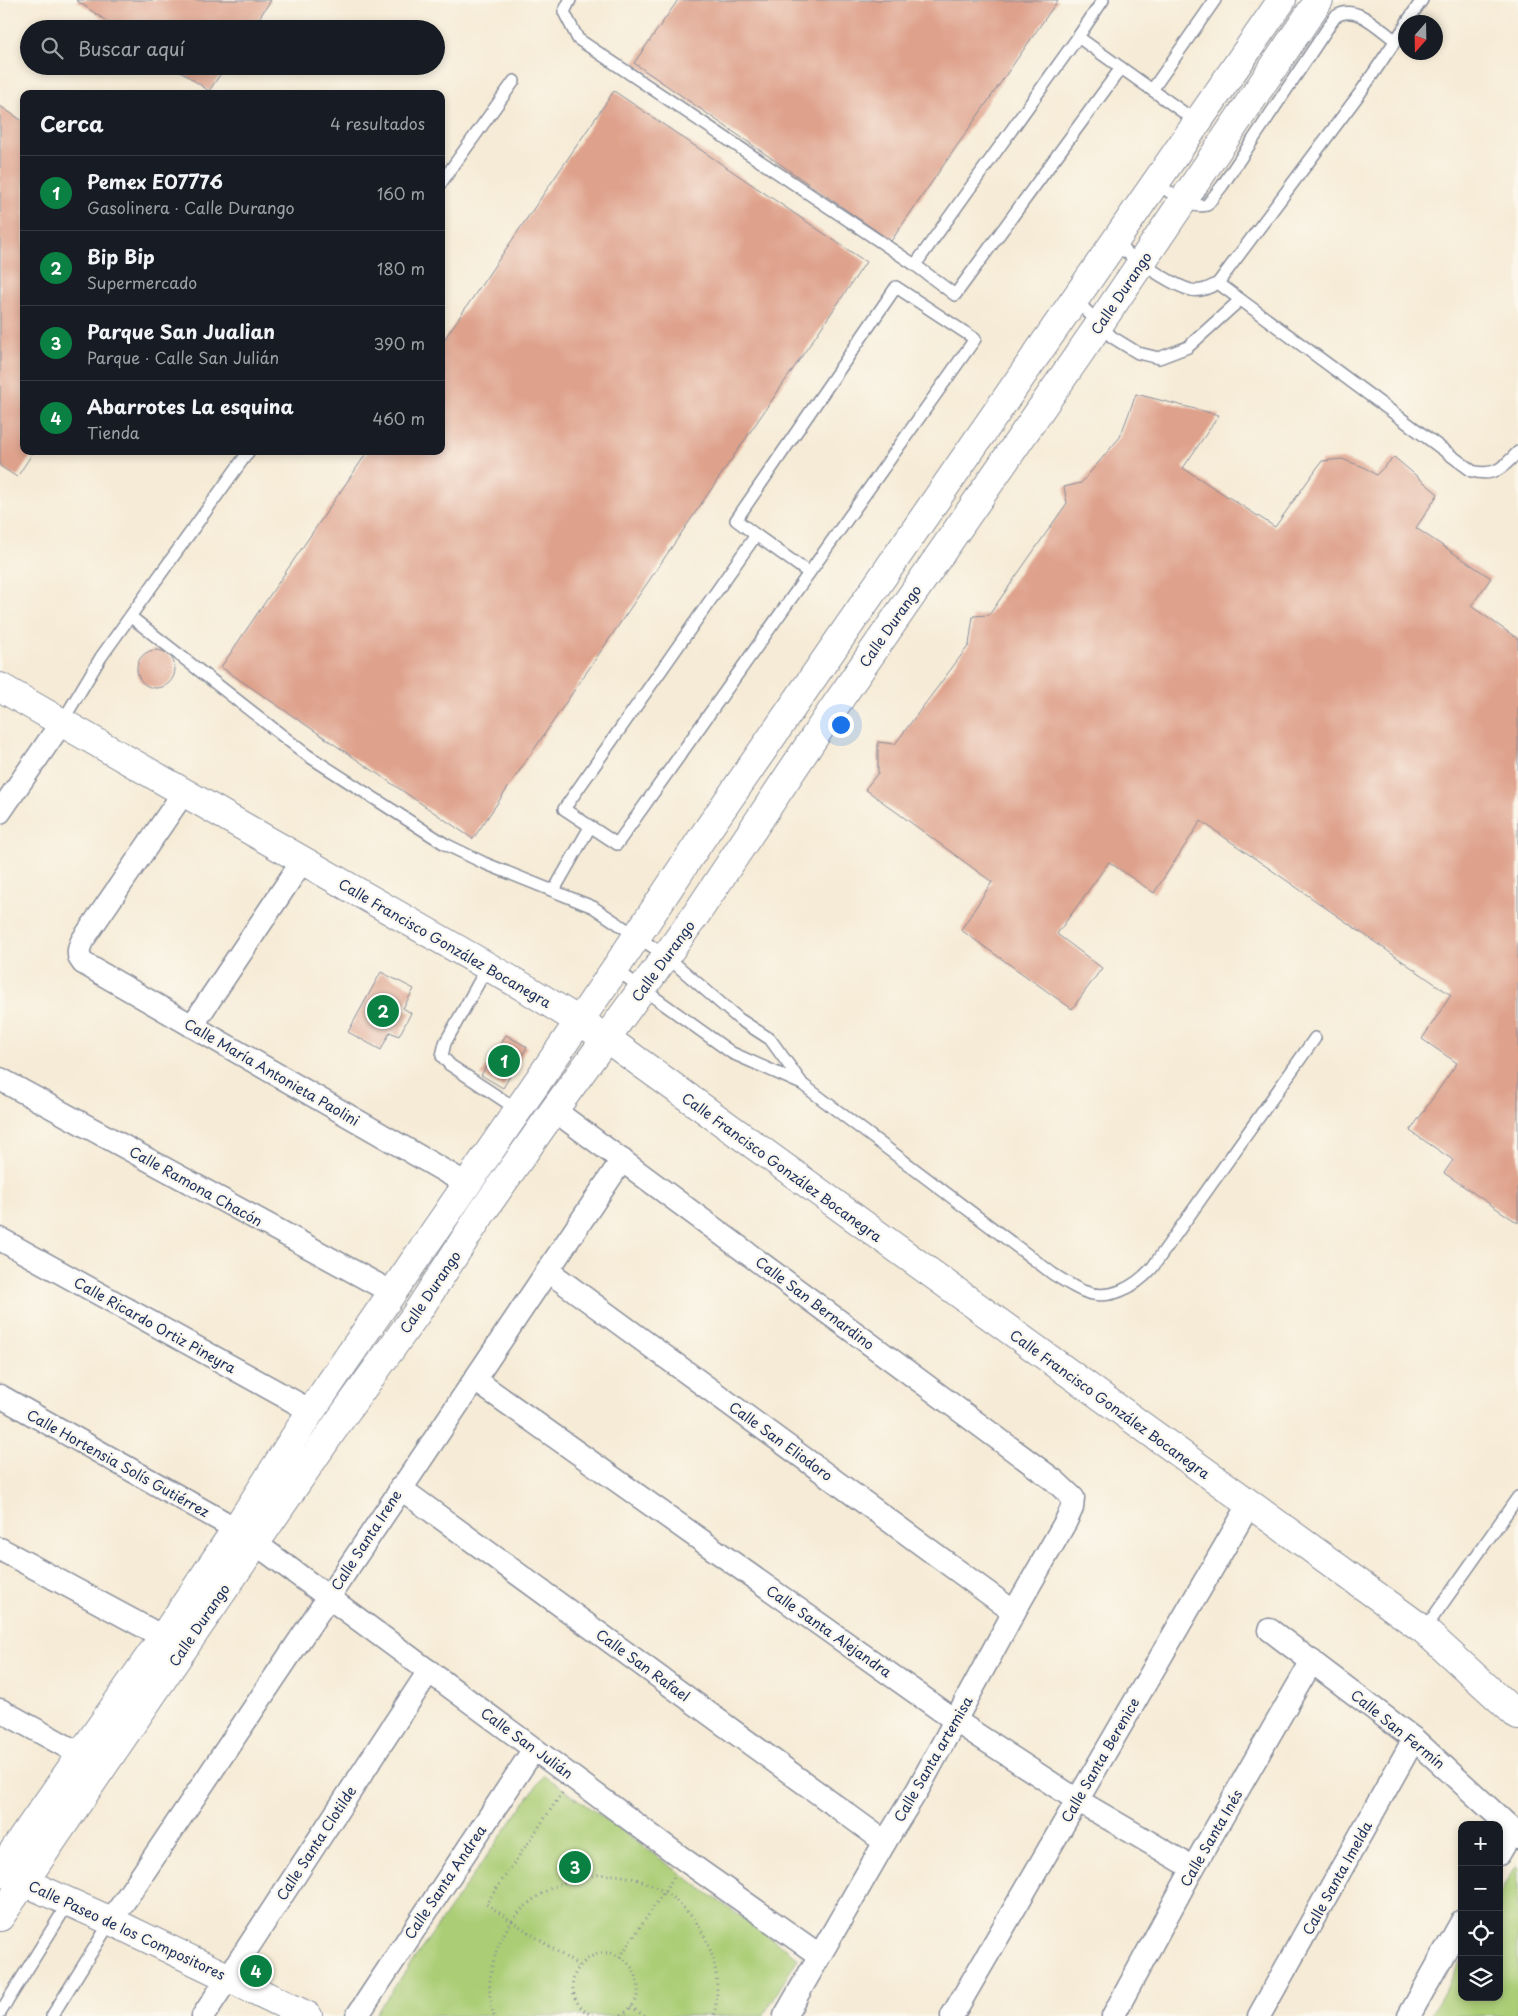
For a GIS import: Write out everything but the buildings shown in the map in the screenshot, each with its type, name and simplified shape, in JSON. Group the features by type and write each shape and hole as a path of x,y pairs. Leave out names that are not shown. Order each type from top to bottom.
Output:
{"main road":[{"name":"Calle Durango","path":"0,1917 25,1882 246,1536 311,1411 1074,298 1282,0"},
{"name":"Calle Durango","path":"0,1870 163,1637 246,1536 416,1314 483,1211 666,956 833,709 1184,201 1318,0"},
{"name":"Calle Francisco González Bocanegra","path":"0,687 488,966 606,1038 1424,1630 1518,1716"},
{"name":"Calle Paseo de los Compositores","path":"0,1870 308,2016"}],"street":[{"path":"0,812 62,722"},
{"name":"Calle María Antonieta Paolini","path":"184,792 82,941 78,950 82,963 467,1184"},
{"path":"192,1026 303,860"},
{"name":"Calle Ramona Chacón","path":"0,1079 393,1293"},
{"name":"Calle San Bernardino","path":"554,1110 1055,1481 1073,1498"},
{"name":"Calle Santa Irene","path":"111,1921 622,1160"},
{"name":"Calle Ricardo Ortiz Pineyra","path":"0,1238 311,1411"},
{"name":"Calle San Eliodoro","path":"548,1271 1014,1612"},
{"name":"Calle Santa Alejandra","path":"475,1380 956,1721 1077,1800 1193,1868"},
{"name":"Calle Hortensia Solís Gutiérrez","path":"0,1396 246,1536"},
{"name":"Calle San Rafael","path":"400,1488 885,1842"},
{"name":"Calle Santa artemisa","path":"785,2016 956,1721 1014,1612 1066,1521 1072,1508 1073,1498"},
{"name":"Calle Santa Berenice","path":"952,2016 1249,1505"},
{"name":"Calle San Julián","path":"246,1536 534,1749 819,1955"},
{"path":"0,1548 163,1637"},
{"name":"Calle San Fermín","path":"1270,1630 1414,1739 1515,1834"},
{"name":"Calle Santa Inés","path":"1113,2016 1193,1868 1312,1661"},
{"name":"Calle Santa Clotilde","path":"203,2016 429,1671"},
{"path":"0,1710 80,1754"},
{"name":"Calle Santa Imelda","path":"1260,2016 1414,1739"},
{"name":"Calle Santa Andrea","path":"357,2016 534,1749"},
{"path":"1503,1849 1515,1834"},
{"path":"1408,2016 1458,1928"}],"lane":[{"path":"570,0 564,12 578,39 915,265 955,295 1121,68"},
{"path":"915,265 1078,37 1102,0"},
{"path":"1152,90 1216,0"},
{"path":"1412,15 1422,0"},
{"path":"1155,182 1184,201 1198,206 1207,205 1222,186 1335,17 1341,12 1361,15 1395,40"},
{"path":"1113,243 1172,281 1191,290 1206,289 1218,283 1360,93 1398,36"},
{"path":"1078,37 1197,122"},
{"path":"445,177 514,82"},
{"path":"1218,283 1472,471 1483,474 1495,472 1518,452"},
{"path":"756,535 564,809 617,844 975,339 896,287 736,520 809,573"},
{"path":"1074,298 1112,337 1138,353 1159,358 1188,347 1240,300"},
{"path":"62,722 101,657 246,455"},
{"path":"131,617 307,755 366,794 445,844 484,863 593,907 666,956 739,1019 770,1039 802,1084"},
{"path":"554,890 590,827"},
{"path":"488,966 445,1043 442,1056 450,1065 518,1110"},
{"path":"614,969 732,1053 802,1084 1053,1274 1085,1292 1105,1296 1126,1290 1141,1280 1152,1268 1315,1038"},
{"path":"1424,1630 1518,1497"},
{"path":"0,2013 69,1902"},
{"path":"52,2016 111,1921"}],"path":[{"path":"565,1789 486,1904 579,1966"},
{"path":"620,1957 686,1860"},
{"path":"494,2016 490,1988 492,1964 499,1942 511,1921 531,1900 555,1885 582,1876 610,1874 638,1880 664,1892 684,1907 700,1927 711,1950 717,1975 717,2001 714,2016"},
{"path":"590,2016 577,2003 572,1987 574,1976 579,1966 587,1959 598,1954 609,1953 628,1962 638,1980 637,1994 631,2008 619,2016"},
{"path":"631,2008 645,2016"}],"green space":[{"path":"544,1775 798,1958 763,2016 374,2016"},
{"path":"1516,1866 1518,1870 1518,2016 1430,2016 1458,1968 1458,2001 1503,2001 1503,1888"}],"place":[{"name":"Bip Bip","path":"383,1011"},
{"name":"Pemex E07776","path":"504,1061"},
{"name":"Parque San Jualian","path":"575,1867"},
{"name":"Abarrotes La esquina","path":"256,1971"}]}
